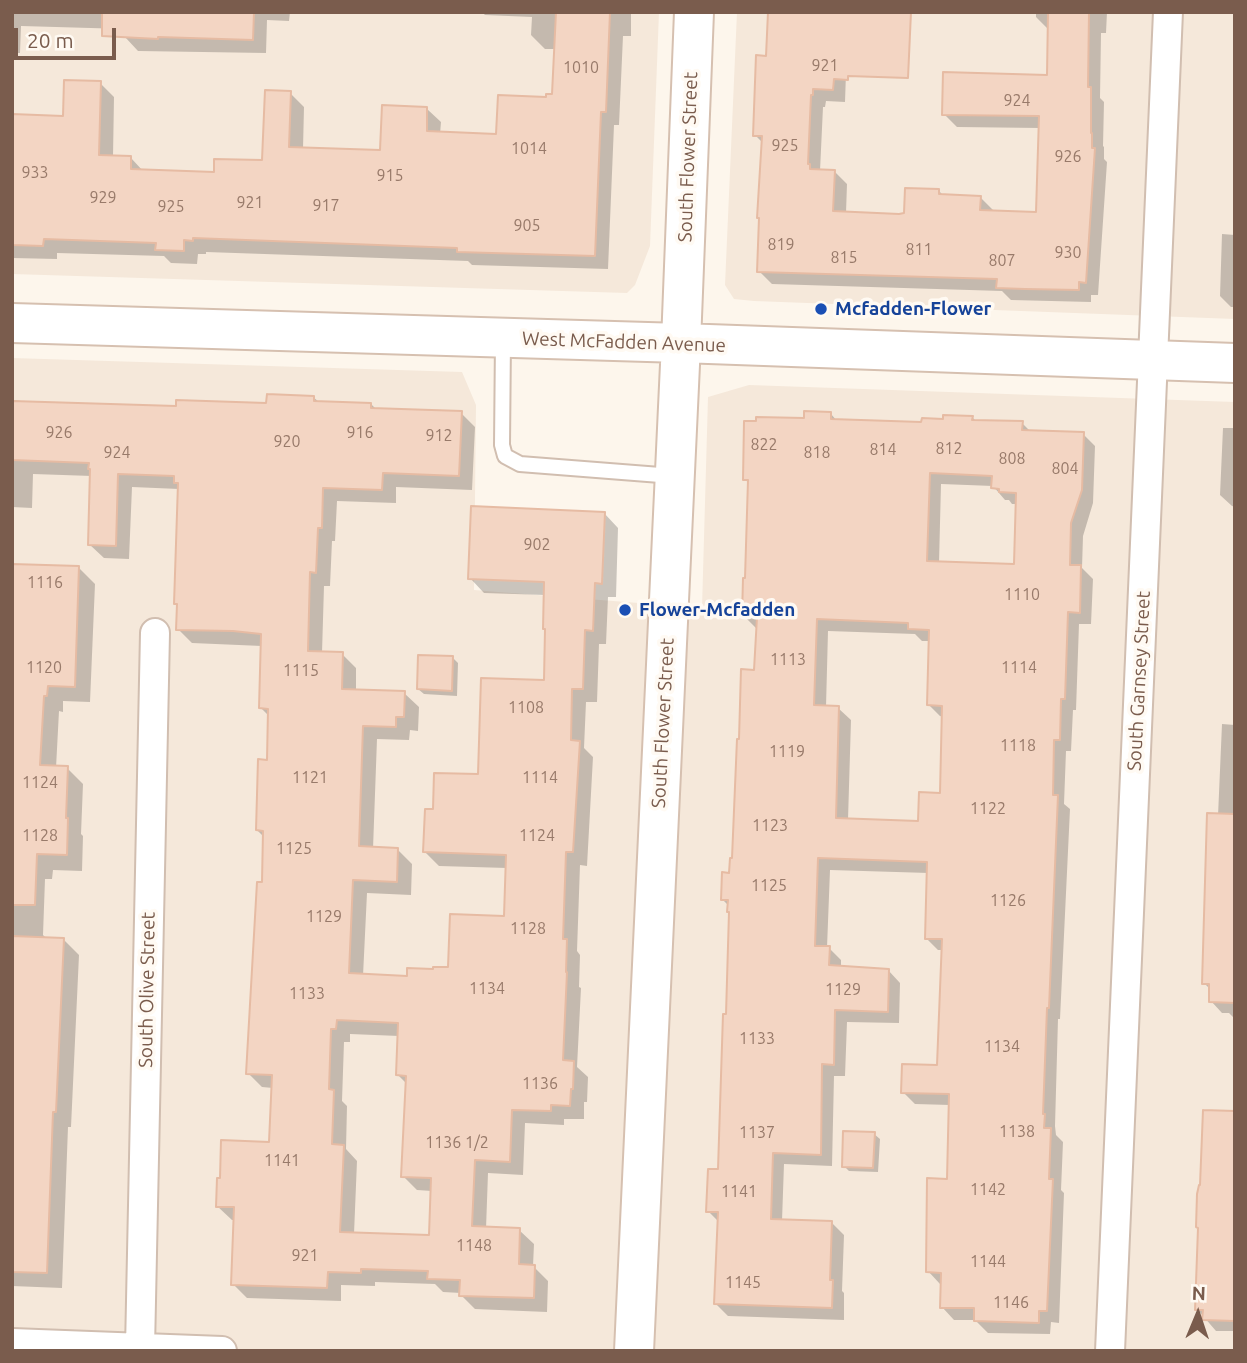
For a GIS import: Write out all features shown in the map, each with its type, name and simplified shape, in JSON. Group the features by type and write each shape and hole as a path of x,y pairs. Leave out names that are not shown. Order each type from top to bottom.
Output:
{"street":[{"name":"South Flower Street","path":"634,1351 694,12"},
{"name":"South Garnsey Street","path":"1110,1351 1168,12"},
{"name":"West McFadden Avenue","path":"12,323 1235,363"},
{"name":"South Olive Street","path":"140,1348 155,633"},
{"path":"12,1343 222,1351"}],"lane":[{"path":"503,338 502,445 505,456 520,464 675,476"}],"shaded area":[{"path":"12,12 659,12 650,246 635,285 627,293 12,274"},
{"path":"737,12 1235,12 1235,319 734,299 725,285"},
{"path":"12,358 462,372 476,405 474,590 702,608 708,397 749,385 1235,402 1235,1351 12,1351"}],"building":[{"path":"102,12 254,12 253,40 102,36"},
{"path":"556,12 610,12 606,112 601,112 595,256 457,252 457,248 193,238 193,241 184,240 184,251 155,250 156,243 44,239 43,246 12,245 12,114 63,116 64,80 101,81 99,155 131,156 131,169 214,172 214,159 262,160 265,90 291,91 289,147 380,150 382,105 427,107 427,131 496,134 498,95 546,97 546,94 552,94"},
{"path":"768,12 911,12 908,78 848,76 848,80 834,79 833,90 813,89 811,95 808,164 810,169 835,170 833,211 899,214 904,213 905,188 939,189 939,194 981,196 980,210 1036,212 1039,116 942,115 943,72 1047,75 1048,12 1089,12 1088,87 1091,87 1092,148 1095,148 1086,283 1079,282 1079,290 1025,289 996,288 997,279 757,272 762,136 753,136 756,55 766,56"},
{"path":"267,394 314,396 314,401 371,403 371,408 462,411 459,476 383,473 382,490 323,488 322,528 318,528 316,573 310,572 308,651 343,652 342,689 405,691 404,717 396,717 396,727 363,726 359,846 398,848 397,882 353,880 349,973 407,976 407,968 448,967 450,914 504,916 506,855 423,852 425,809 433,809 434,773 478,774 481,678 544,680 544,582 468,579 471,506 605,512 602,584 595,583 593,631 585,630 583,689 572,689 571,740 580,741 573,852 566,852 563,939 567,939 567,972 563,1060 574,1061 570,1106 551,1105 551,1111 512,1110 510,1162 475,1160 472,1226 520,1228 519,1264 535,1265 534,1298 459,1296 460,1280 427,1279 428,1271 361,1269 361,1273 328,1272 327,1288 231,1285 234,1207 216,1207 221,1140 269,1142 272,1075 246,1074 257,882 262,882 263,831 256,830 258,759 267,760 268,709 259,708 261,634 176,630 177,604 174,604 178,483 174,483 174,476 118,474 116,546 88,545 89,463 12,460 12,401 176,406 176,400 266,403","holes":["337,1020 398,1023 396,1075 406,1076 401,1177 431,1178 429,1235 340,1232 344,1145 332,1144 334,1090 329,1089 331,1029 336,1029"]},
{"path":"804,411 831,412 831,419 921,422 922,418 943,419 943,415 973,416 972,420 1023,421 1022,430 1084,432 1082,490 1071,523 1070,565 1081,565 1080,613 1068,612 1065,699 1061,699 1060,740 1054,740 1053,795 1058,795 1043,1114 1044,1128 1051,1128 1049,1179 1053,1179 1047,1311 1039,1311 1039,1323 974,1321 974,1308 940,1308 941,1273 926,1272 927,1178 947,1179 949,1094 901,1093 902,1064 937,1065 942,939 925,939 927,862 818,858 815,946 830,946 829,965 889,969 888,1012 835,1010 834,1065 822,1064 821,1155 773,1153 771,1219 832,1221 832,1308 714,1304 718,1212 706,1212 708,1169 718,1169 723,1014 726,1014 729,912 728,900 721,900 722,872 729,873 732,858 741,669 754,670 757,617 742,617 748,480 743,480 744,421 756,421 756,417 804,418","holes":["930,473 992,476 991,488 999,489 999,492 1016,493 1014,564 927,561","817,619 908,623 908,629 929,630 927,705 942,706 940,793 919,792 918,821 836,818 839,706 814,705"]},
{"path":"12,564 79,566 75,687 48,686 47,696 44,696 40,765 68,766 67,855 37,854 35,905 12,905"},
{"path":"418,655 453,656 452,691 417,689"},
{"path":"1207,813 1235,814 1235,1003 1209,1002 1209,984 1202,984"},
{"path":"12,936 64,938 56,1112 53,1112 47,1273 12,1272"},
{"path":"1203,1110 1235,1111 1235,1321 1202,1320 1203,1310 1195,1310 1197,1194 1200,1185"},
{"path":"843,1131 875,1132 873,1168 842,1167"}],"place":[{"name":"Mcfadden-Flower","path":"821,309"},
{"name":"Flower-Mcfadden","path":"625,610"}]}
